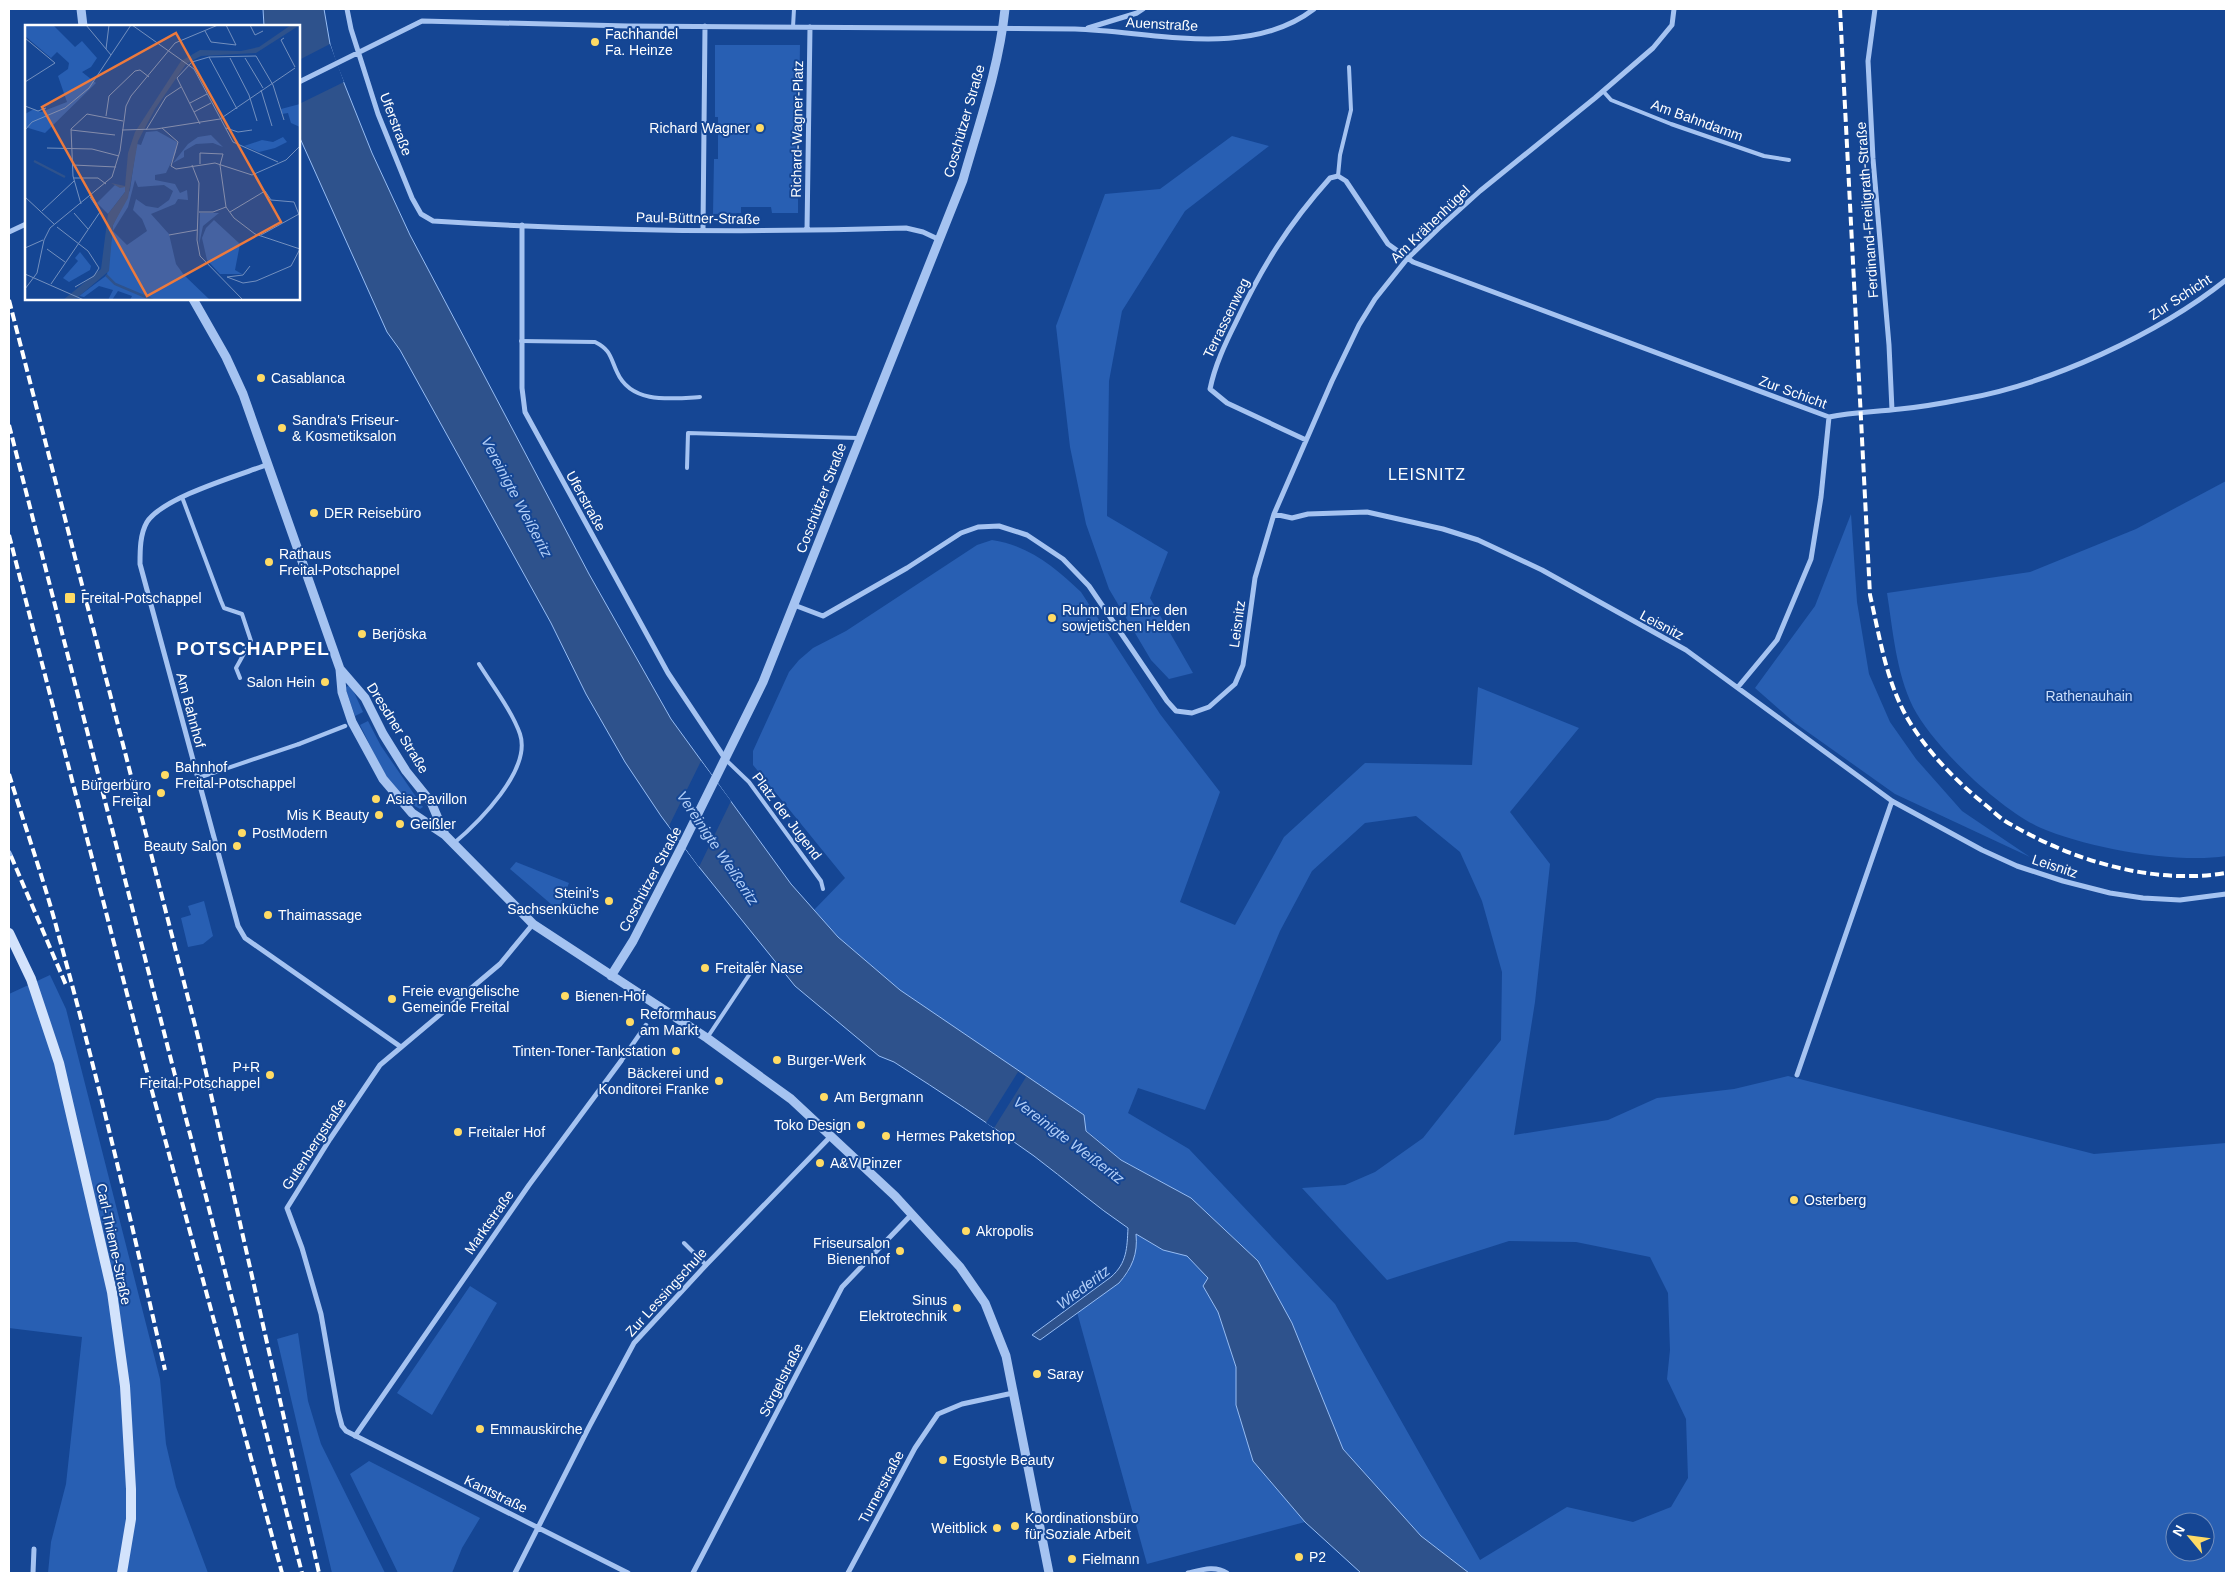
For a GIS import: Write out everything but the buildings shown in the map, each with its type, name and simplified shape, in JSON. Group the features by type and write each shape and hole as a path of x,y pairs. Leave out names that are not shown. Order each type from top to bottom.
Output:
{"main road":[{"name":"Carl-Thieme-Straße","path":"9,933 31,979 59,1062 112,1292 125,1386 131,1490 131,1519 122,1573"}],"street":[{"path":"81,9 83,25"},
{"name":"Uferstraße","path":"347,9 378,114 421,214 433,221 452,222"},
{"name":"Coschützer Straße","path":"610,976 633,941 716,781 763,682 859,438 941,240 986,102 1003,28 1005,9"},
{"path":"1085,29 1137,13 1143,9"},
{"name":"Auenstraße","path":"300,82 422,21 974,30 1003,28 1085,29 1139,35 1248,37 1278,29 1314,9"},
{"name":"Am Krähenhügel","path":"1274,514 1306,440 1361,323 1375,299 1407,259 1480,191 1603,91 1666,34 1672,25 1674,9"},
{"name":"Ferdinand-Freiligrath-Straße","path":"1875,9 1868,61 1892,410"},
{"path":"703,229 705,26"},
{"name":"Richard-Wagner-Platz","path":"807,230 810,27"},
{"path":"1338,176 1350,187 1388,244 1407,259"},
{"name":"Terrassenweg","path":"1306,440 1227,403 1210,390 1215,367 1266,263 1286,230 1330,178 1338,176"},
{"name":"Paul-Büttner-Straße","path":"452,222 703,229 807,230 909,228 941,240"},
{"path":"9,232 25,224"},
{"name":"Uferstraße","path":"522,225 521,341 522,388 525,412 668,674 726,760"},
{"name":"Zur Schicht","path":"1407,259 1472,286 1828,417 1966,399 2052,374 2145,332 2226,280"},
{"path":"194,300 226,357 246,403 340,669 342,692 352,722 383,779 412,813 445,835 533,924 707,1038 778,1088 832,1135 912,1214 960,1267 985,1304 1002,1344 1014,1392 1049,1573"},
{"path":"1738,687 1777,640 1811,558 1819,516 1828,417"},
{"name":"Am Bahnhof","path":"269,464 160,507 147,523 140,543 140,564 238,926 245,938 401,1047"},
{"name":"Leisnitz","path":"794,605 823,616 907,568 961,533 978,527 999,526 1027,535 1063,559 1089,586 1167,701 1176,711 1192,713 1209,707 1235,684 1243,664 1255,578 1274,514 1292,518 1308,514 1367,512 1443,529 1478,540 1542,570 1686,650 1738,687 1799,735 1892,801 1982,850 2017,866 2085,888 2143,898 2180,900 2226,894"},
{"name":"Dresdner Straße","path":"340,669 365,698 383,734 406,772 431,802 445,835"},
{"path":"299,744 345,726"},
{"path":"1797,1076 1892,801"},
{"name":"Gutenbergstraße","path":"355,1436 346,1431 340,1419 321,1314 288,1208 330,1139 380,1065 462,998 500,964 533,924"},
{"name":"Marktstraße","path":"355,1436 529,1184 646,1025"},
{"name":"Zur Lessingschule","path":"515,1573 634,1343 706,1265 832,1135"},
{"name":"Sörgelstraße","path":"693,1573 842,1287 912,1214"},
{"name":"Turnerstraße","path":"848,1573 915,1448 938,1414 962,1404 1014,1392"},
{"name":"Kantstraße","path":"355,1436 628,1573"},
{"path":"33,1573 34,1549"},
{"path":"1188,1573 1208,1569 1221,1569 1227,1573"}],"lane":[{"path":"793,27 794,9"},
{"path":"1338,176 1340,155 1351,110 1349,68"},
{"name":"Am Bahndamm","path":"1603,91 1611,100 1671,124 1764,156 1789,160"},
{"path":"521,341 595,342 605,347 611,356 620,381 629,390 641,396 700,397"},
{"path":"687,468 688,433 859,438"},
{"path":"182,497 224,608 242,614 251,641 236,668 240,678"},
{"path":"453,844 475,825 512,778 521,751 520,735 479,664"},
{"path":"198,778 299,744"},
{"name":"Platz der Jugend","path":"726,760 755,791 821,881 823,889"},
{"path":"707,1038 757,963"},
{"path":"684,1243 706,1265"}],"green space":[{"path":"715,45 800,45 799,103 795,103 795,140 798,140 798,213 772,213 771,207 741,207 741,213 713,214 714,159 718,159 718,117 715,117"},
{"path":"1232,136 1269,146 1185,211 1122,311 1109,381 1107,516 1168,552 1150,598 1193,673 1169,679 1151,660 1109,589 1086,524 1070,447 1056,326 1105,194 1160,189"},
{"name":"Rathenauhain","path":"2226,481 2226,856 2183,858 2107,848 2060,835 2041,828 2025,819 1988,792 1951,758 1923,723 1913,707 1899,666 1887,593 2030,572 2136,529"},
{"path":"1851,514 1857,602 1869,674 1890,722 1916,759 1962,811 2030,857 1895,794 1795,723 1755,688 1815,606"},
{"path":"992,540 1029,552 1062,574 1081,592 1160,714 1220,792 1180,902 1235,925 1284,837 1365,763 1472,765 1478,687 1579,728 1510,812 1550,864 1535,1002 1514,1135 1608,1120 1657,1098 1734,1089 1788,1076 2094,1154 2226,1143 2226,1573 1469,1573 1421,1536 1343,1449 1319,1392 1191,1198 1121,1160 1018,1072 900,990 838,937 814,910 845,878 753,765 753,751 789,672 813,648 846,631 977,545","holes":["1416,816 1460,852 1482,901 1502,972 1501,1040 1423,1138 1375,1172 1345,1185 1302,1188 1387,1280 1509,1241 1576,1242 1650,1257 1668,1293 1670,1350 1667,1379 1686,1419 1688,1478 1671,1507 1633,1522 1567,1507 1480,1560 1335,1304 1189,1149 1128,1113 1138,1088 1205,1110 1280,931 1312,871 1365,823"]},
{"path":"349,686 353,690 363,712 355,716 345,687"},
{"path":"368,721 381,746 423,807 420,809 400,794 384,772 360,725"},
{"path":"516,862 569,883 558,910 510,869"},
{"path":"204,901 213,936 203,944 188,947 181,918 191,915 188,906"},
{"path":"50,975 66,1009 160,1379 166,1444 176,1487 208,1573 48,1573 51,1542 66,1484 82,1337 9,1328 9,994"},
{"path":"1136,1234 1163,1250 1187,1256 1209,1278 1204,1286 1218,1312 1236,1367 1236,1405 1253,1461 1305,1522 1147,1564 1077,1312 1119,1283 1129,1271"},
{"path":"470,1286 497,1303 432,1415 397,1393"},
{"path":"298,1333 308,1401 321,1444 385,1573 332,1573 277,1339"},
{"path":"369,1461 480,1518 462,1548 452,1573 398,1573 350,1474"}],"water":[{"name":"Vereinigte Weißeritz","path":"263,9 324,9 330,44 336,63 372,153 410,235 589,574 671,719 791,884 838,937 900,990 1084,1115 1086,1131 1121,1160 1191,1198 1258,1261 1292,1323 1343,1449 1421,1536 1469,1573 1361,1573 1305,1522 1253,1461 1236,1405 1236,1367 1218,1312 1203,1286 1208,1278 1187,1256 1163,1250 1136,1234 1136,1248 1133,1260 1119,1283 1040,1340 1032,1335 1116,1272 1125,1255 1128,1228 1034,1156 947,1096 894,1062 879,1056 795,986 699,867 661,816 625,762 586,694 551,623 400,350 387,332 300,138 300,25 264,25"}],"pier":[{"path":"330,44 344,82 300,104 300,59"},
{"path":"701,761 731,801 699,867 669,826"},
{"path":"1018,1072 1026,1077 994,1128 986,1123"}],"railway":[{"path":"1840,9 1870,595 1889,675 1901,706 1917,733 1935,757 1955,778 2002,819 2036,838 2088,859 2143,873 2171,876 2199,876 2226,873"},
{"path":"9,300 198,1037 319,1573"},
{"path":"9,425 302,1573"},
{"path":"9,535 152,1091 282,1573"},
{"path":"9,774 47,893 73,987 114,1151 165,1370"},
{"path":"11,856 66,985"}],"place":[{"name":"Fachhandel Fa. Heinze","path":"595,42"},
{"name":"Richard Wagner","path":"760,128"},
{"name":"Casablanca","path":"261,378"},
{"name":"Sandra's Friseur- & Kosmetiksalon","path":"282,428"},
{"name":"DER Reisebüro","path":"314,513"},
{"name":"Rathaus Freital-Potschappel","path":"269,562"},
{"name":"Freital-Potschappel","path":"70,598"},
{"name":"Ruhm und Ehre den sowjetischen Helden","path":"1052,618"},
{"name":"Berjöska","path":"362,634"},
{"name":"Salon Hein","path":"325,682"},
{"name":"Bahnhof Freital-Potschappel","path":"165,775"},
{"name":"Bürgerbüro Freital","path":"161,793"},
{"name":"Asia-Pavillon","path":"376,799"},
{"name":"Mis K Beauty","path":"379,815"},
{"name":"Geißler","path":"400,824"},
{"name":"PostModern","path":"242,833"},
{"name":"Beauty Salon","path":"237,846"},
{"name":"Steini's Sachsenküche","path":"609,901"},
{"name":"Thaimassage","path":"268,915"},
{"name":"Freitaler Nase","path":"705,968"},
{"name":"Bienen-Hof","path":"565,996"},
{"name":"Freie evangelische Gemeinde Freital","path":"392,999"},
{"name":"Reformhaus am Markt","path":"630,1022"},
{"name":"Tinten-Toner-Tankstation","path":"676,1051"},
{"name":"Burger-Werk","path":"777,1060"},
{"name":"P+R Freital-Potschappel","path":"270,1075"},
{"name":"Bäckerei und Konditorei Franke","path":"719,1081"},
{"name":"Am Bergmann","path":"824,1097"},
{"name":"Toko Design","path":"861,1125"},
{"name":"Freitaler Hof","path":"458,1132"},
{"name":"Hermes Paketshop","path":"886,1136"},
{"name":"A&V Pinzer","path":"820,1163"},
{"name":"Osterberg","path":"1794,1200"},
{"name":"Akropolis","path":"966,1231"},
{"name":"Friseursalon Bienenhof","path":"900,1251"},
{"name":"Sinus Elektrotechnik","path":"957,1308"},
{"name":"Saray","path":"1037,1374"},
{"name":"Emmauskirche","path":"480,1429"},
{"name":"Egostyle Beauty","path":"943,1460"},
{"name":"Koordinationsbüro für Soziale Arbeit","path":"1015,1526"},
{"name":"Weitblick","path":"997,1528"},
{"name":"P2","path":"1299,1557"},
{"name":"Fielmann","path":"1072,1559"}],"district":[{"name":"LEISNITZ","path":"1427,474"},
{"name":"POTSCHAPPEL","path":"253,648"}],"water label":[{"name":"Wiederitz","path":"1083,1287"}]}
